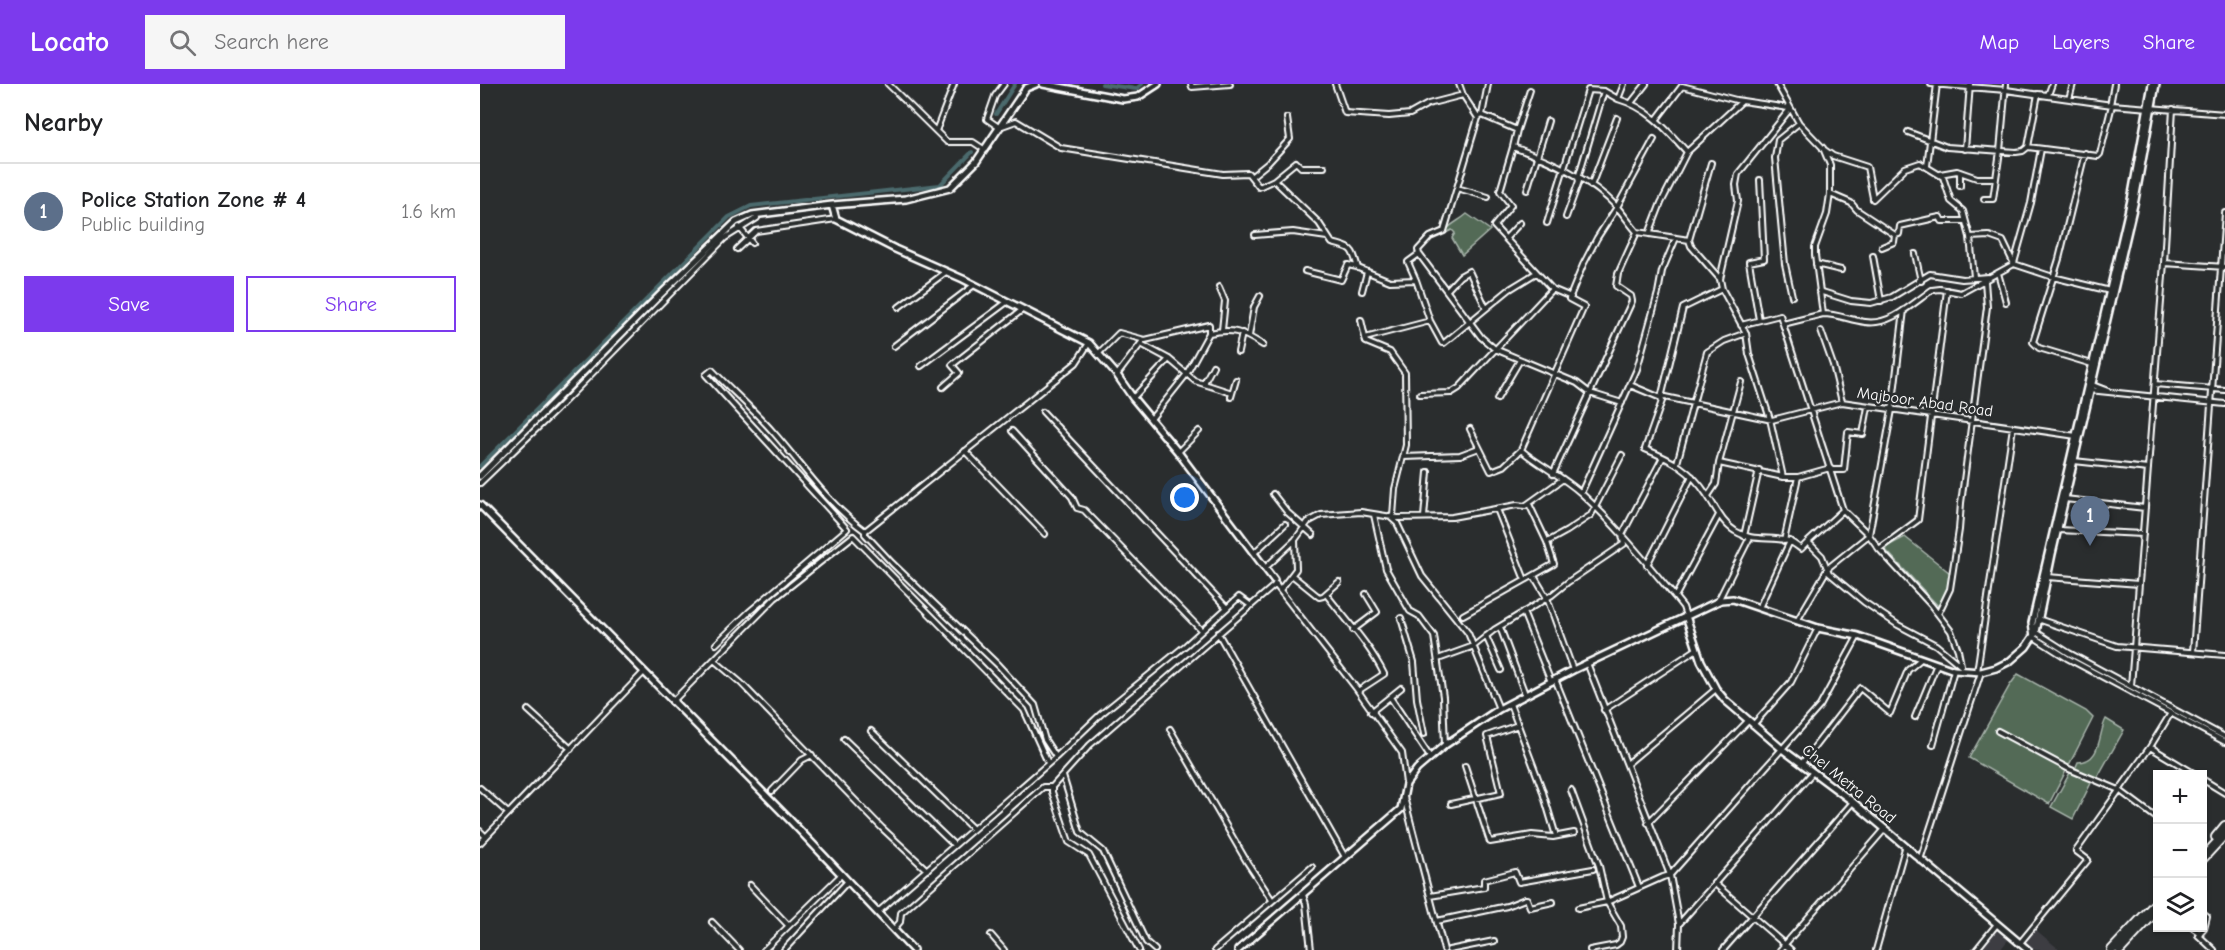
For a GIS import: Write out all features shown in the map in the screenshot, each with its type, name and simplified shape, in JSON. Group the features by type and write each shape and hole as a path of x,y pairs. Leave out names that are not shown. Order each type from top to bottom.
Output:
{"highway":[{"path":"2207,846 2225,826"},
{"path":"2207,854 2225,834"},
{"path":"2112,950 2153,905"},
{"path":"2120,950 2153,913"}],"street":[{"path":"888,84 948,142 973,142 985,150"},
{"path":"936,131 954,84"},
{"path":"1001,127 987,119 995,96 1004,84"},
{"path":"480,476 736,222 756,214 906,199 950,188 976,162 1026,88 1036,84"},
{"path":"1043,84 1123,99 1138,98 1158,84"},
{"path":"1191,84 1192,87 1230,84"},
{"path":"1335,84 1345,112 1378,115 1410,114 1428,104 1463,95"},
{"path":"1459,84 1463,95 1480,117 1517,130"},
{"path":"1488,84 1444,231 1430,237 1418,250 1419,254 1481,337 1495,349 1577,383 1590,393 1622,403"},
{"path":"1618,99 1624,84"},
{"path":"1632,103 1646,84"},
{"path":"1777,84 1799,123 1823,148 1833,156 1867,167 1873,199 1905,168 1920,163 1943,177 1951,201 1963,212 1970,237 1974,277"},
{"path":"1927,166 1932,141 1935,84 2048,95 2052,84"},
{"path":"1984,199 1993,199 2006,84"},
{"path":"2069,99 2073,84"},
{"path":"2028,147 2098,156 2114,84"},
{"path":"2152,84 2135,200 2032,623 2035,635 2068,656 2225,737"},
{"path":"2150,107 2156,84"},
{"path":"1657,119 1683,85 1742,101 1790,108"},
{"path":"1965,149 1970,86"},
{"path":"1530,90 1500,191 1510,205 1494,226 1552,289 1571,297"},
{"path":"1547,223 1588,90 1604,91 1618,99 1632,103 1657,119 1687,152"},
{"path":"1566,217 1579,181 1604,91"},
{"path":"2038,94 2111,105 2225,114"},
{"path":"1908,132 1947,147 2023,152 2028,147 2038,94"},
{"path":"1649,234 1661,202 1687,152 1742,101"},
{"path":"1783,477 1770,419 1749,354 1746,333 1722,289 1720,279 1738,201 1736,185 1738,174 1790,108"},
{"path":"2131,686 2164,263 2173,109"},
{"path":"1251,176 1268,163 1290,139 1287,118"},
{"path":"1591,186 1617,118"},
{"path":"1001,127 1016,121 1060,148 1223,174 1248,173 1259,187 1274,180 1296,162 1302,167 1324,167"},
{"path":"1527,190 1548,121"},
{"path":"1792,296 1785,264 1776,158 1778,140 1799,123"},
{"path":"1470,429 1491,471 1504,466 1521,450 1584,307 1569,300 1592,247 1654,139"},
{"path":"1513,147 1563,168 1591,186 1617,207 1637,232 1689,240"},
{"path":"1823,148 1830,165 1830,194 1827,214 1815,247 1823,314"},
{"path":"1783,324 1823,314 1835,314 1868,322 1886,321 1932,290 1961,293 2014,264 2031,202 2041,149"},
{"path":"2085,153 2034,344 2039,348 2092,364"},
{"path":"1711,163 1689,240 1690,246 1720,279"},
{"path":"1937,173 1943,175 1960,172 1977,178 1995,178"},
{"path":"1960,172 1960,186"},
{"path":"1274,180 1319,223 1332,243 1350,247 1353,250 1358,268"},
{"path":"1759,320 1749,262 1764,259 1760,180"},
{"path":"1457,188 1488,197"},
{"path":"1830,194 1851,203 1857,210 1895,235"},
{"path":"832,205 837,219"},
{"path":"2193,652 2211,389 2223,267 2225,213"},
{"path":"480,483 556,410 724,238 756,218 756,214"},
{"path":"1882,247 1894,242 1895,235 1899,234 1900,226 1935,218 1940,218 1942,221 1965,221"},
{"path":"737,249 756,231 837,219 1089,343 1118,375 1150,420 1178,452 1358,691 1402,753 1407,783"},
{"path":"1506,238 1520,223"},
{"path":"739,227 752,243"},
{"path":"1255,235 1293,232 1328,237"},
{"path":"1553,474 1632,301 1631,296 1617,286 1618,274 1637,232"},
{"path":"1970,237 1989,236 2002,240 2014,264 2053,277 2112,291"},
{"path":"1581,493 1630,385 1658,294 1662,271 1676,238"},
{"path":"1419,254 1408,262 1430,321 1442,343 1510,289 1536,273"},
{"path":"1914,254 1920,281"},
{"path":"1873,256 1881,301"},
{"path":"2164,263 2223,267"},
{"path":"1816,264 1841,270"},
{"path":"1305,271 1341,280 1348,265 1390,281 1416,280"},
{"path":"1447,290 1460,276 1469,271 1486,308"},
{"path":"899,307 946,272"},
{"path":"1362,291 1367,272"},
{"path":"1998,273 2006,302"},
{"path":"1819,291 1862,303 1881,301 1934,274 1962,279 1991,276"},
{"path":"1938,614 1950,589 1959,530 1987,307 1985,280"},
{"path":"894,346 974,285"},
{"path":"1219,287 1225,301 1222,330"},
{"path":"1420,394 1451,393 1552,289"},
{"path":"1722,289 1683,308 1662,401 1646,449 1677,463 1692,476 1719,515 1733,530 1747,537 1790,541 1801,549 1843,510"},
{"path":"1879,549 1918,520 1947,290"},
{"path":"2089,387 2092,364 2112,291"},
{"path":"1249,336 1254,307 1260,296"},
{"path":"921,366 1007,302"},
{"path":"1797,621 1828,568 1869,535 1892,410 1904,309"},
{"path":"943,387 959,373 952,365 1022,310"},
{"path":"1741,325 1780,315 1843,510 1869,535 1951,631 1962,669"},
{"path":"1361,320 1366,342 1390,351 1406,373 1407,424 1404,457 1395,489 1391,516 1397,523 1422,576 1467,633 1499,709"},
{"path":"1365,338 1430,321"},
{"path":"1118,375 1143,342 1209,325 1209,333 1186,375 1150,420"},
{"path":"1209,333 1232,330 1249,336 1263,345"},
{"path":"1821,331 1833,365 1842,402"},
{"path":"1098,354 1119,333 1143,342 1186,375 1231,395 1236,380"},
{"path":"1238,352 1242,333"},
{"path":"1677,463 1707,352 1724,341 1746,333"},
{"path":"865,531 1076,363 1089,343"},
{"path":"1133,398 1168,359"},
{"path":"1497,399 1520,360"},
{"path":"1204,383 1214,366"},
{"path":"716,644 749,612 847,529 706,375 712,370 774,433 792,458 865,531 865,534 892,563 998,665 1035,705 1045,740 1056,757"},
{"path":"1708,496 1716,484 1719,463 1741,382"},
{"path":"2155,384 2225,390"},
{"name":"Majboor Abad Road","path":"1630,385 1661,398 1770,419 1842,402 2077,436"},
{"path":"2089,387 2154,398 2225,404"},
{"path":"1719,463 1783,477 1798,477 1830,468 1844,470 1848,432 1863,434 1868,407"},
{"path":"1042,412 1227,608"},
{"path":"1920,860 1979,672 2013,427"},
{"path":"1012,431 1072,497 1077,508 1083,510 1201,630"},
{"path":"1178,452 1199,431"},
{"path":"1238,950 1401,809 1407,783 1417,769 1445,745 1525,694 1718,602 1733,599 1818,628 1858,636 1954,670 1979,672 1996,668 2010,661 2026,647 2035,635 2074,461 2077,436"},
{"path":"1404,457 1460,455 1479,448"},
{"path":"1521,450 1581,493 1610,520 1683,607 1686,616"},
{"path":"965,451 1045,534"},
{"path":"1546,542 1591,515 1622,455"},
{"path":"1438,659 1474,646 1624,544 1622,535 1663,457"},
{"path":"2074,461 2148,469"},
{"path":"1718,602 1747,537 1759,470"},
{"path":"1424,517 1428,472"},
{"path":"1647,565 1692,476"},
{"path":"1784,541 1798,477"},
{"path":"1265,568 1295,540 1308,522 1321,515 1361,512 1398,518 1452,517 1529,504 1563,479"},
{"path":"1273,494 1287,512 1313,534"},
{"path":"2065,499 2145,508"},
{"path":"1463,615 1554,564 1529,504"},
{"path":"480,505 913,950"},
{"path":"1497,509 1525,580"},
{"path":"1374,515 1386,569 1410,611 1419,616 1434,636 1443,697 1445,745"},
{"path":"1675,597 1719,515"},
{"path":"1254,553 1285,524"},
{"path":"2058,530 2144,534"},
{"path":"672,702 775,598 853,536 1024,710 1048,763"},
{"path":"1280,590 1293,576 1296,569 1295,540"},
{"path":"1759,608 1790,541"},
{"path":"1808,542 1822,556 1829,573 1864,602 1898,625 1936,645 1962,669"},
{"path":"1293,576 1319,597 1340,582"},
{"path":"1534,576 1546,598 1573,670"},
{"path":"2047,577 2139,584"},
{"path":"894,929 900,922 901,913 1043,788 1052,787 1090,745 1275,582"},
{"path":"1326,594 1353,630 1361,635 1384,674 1358,691"},
{"path":"1353,630 1377,612 1366,594"},
{"path":"878,912 1056,757 1101,714 1186,645 1239,597 1250,604"},
{"path":"1523,612 1639,887"},
{"name":"Chel Metra Road","path":"1686,616 1697,649 1716,690 1782,749 1853,802 2028,950"},
{"path":"1401,618 1414,662 1417,699 1424,734"},
{"path":"2038,619 2117,646 2225,655"},
{"path":"1500,627 1525,694"},
{"path":"1648,823 1791,682 1818,628"},
{"path":"1218,633 1345,857"},
{"path":"1486,636 1501,670"},
{"path":"1578,908 1607,902 1670,875 1820,706 1858,636"},
{"path":"1604,710 1697,649"},
{"path":"1802,763 1860,688 1890,713 1908,670 1921,659"},
{"path":"714,660 741,683 882,828 927,870"},
{"path":"1587,663 1670,875 1679,924 1678,950"},
{"path":"1915,717 1937,664"},
{"path":"1933,745 1954,670"},
{"path":"480,843 644,672"},
{"path":"2104,675 2131,686 2136,692 2171,714 2225,742"},
{"path":"1371,712 1401,688"},
{"path":"1626,764 1716,690"},
{"path":"1390,698 1430,757"},
{"path":"1510,703 1556,836"},
{"path":"2019,943 2088,860 2076,851 2150,747 2174,709"},
{"path":"528,710 571,749"},
{"path":"1451,804 1501,793 1487,736 1518,725"},
{"path":"1170,729 1247,862 1272,900"},
{"path":"871,731 973,829"},
{"path":"1998,731 2069,769 2119,790 2153,816"},
{"path":"844,739 954,845"},
{"path":"2150,747 2188,770"},
{"path":"772,791 802,760 812,755"},
{"path":"1465,766 1490,842 1532,835 1552,837 1574,832"},
{"path":"1679,924 1814,772"},
{"path":"1063,776 1080,832 1102,851 1146,942 1155,950"},
{"path":"2207,782 2225,793"},
{"path":"1052,787 1070,842 1089,855 1139,950"},
{"path":"480,788 508,813"},
{"path":"1570,790 1599,866 1607,902 1621,926 1622,937 1616,945 1590,950"},
{"path":"1403,794 1444,950"},
{"path":"1723,950 1853,802"},
{"path":"1780,950 1884,830"},
{"path":"480,831 486,837"},
{"path":"1876,950 1905,848"},
{"path":"1215,950 1312,867"},
{"path":"1430,896 1484,887 1484,880 1515,872 1519,882 1593,869"},
{"path":"765,950 841,874"},
{"path":"784,950 848,881"},
{"path":"1714,883 1791,950"},
{"path":"750,885 789,925"},
{"path":"1302,894 1306,904 1311,950"},
{"path":"1437,921 1507,906 1525,898 1530,908 1553,902"},
{"path":"712,922 740,950"},
{"path":"1976,950 1997,924"},
{"path":"2200,933 2198,936 2214,950"},
{"path":"991,934 1004,950"},
{"path":"1449,950 1494,941"}],"shaded area":[{"path":"1994,929 2008,940 2000,950 1978,950"},
{"path":"2035,929 2060,950 2033,950 2024,942"}],"green space":[{"path":"1467,214 1490,230 1462,255 1452,238 1455,233 1452,230 1445,231"},
{"path":"1905,537 1950,573 1948,588 1940,608 1884,548"},
{"path":"2018,674 2086,711 2093,718 2049,804 1969,758"},
{"path":"2106,719 2124,730 2097,778 2075,769 2078,762 2086,761 2095,752"},
{"path":"2071,771 2092,781 2073,819 2051,807"}],"waterway":[{"path":"996,114 1015,84"},
{"path":"1102,84 1136,89 1142,84"},
{"path":"480,466 729,217 751,206 940,185 972,152"}],"place":[{"name":"Police Station Zone # 4","path":"2090,546"}]}
